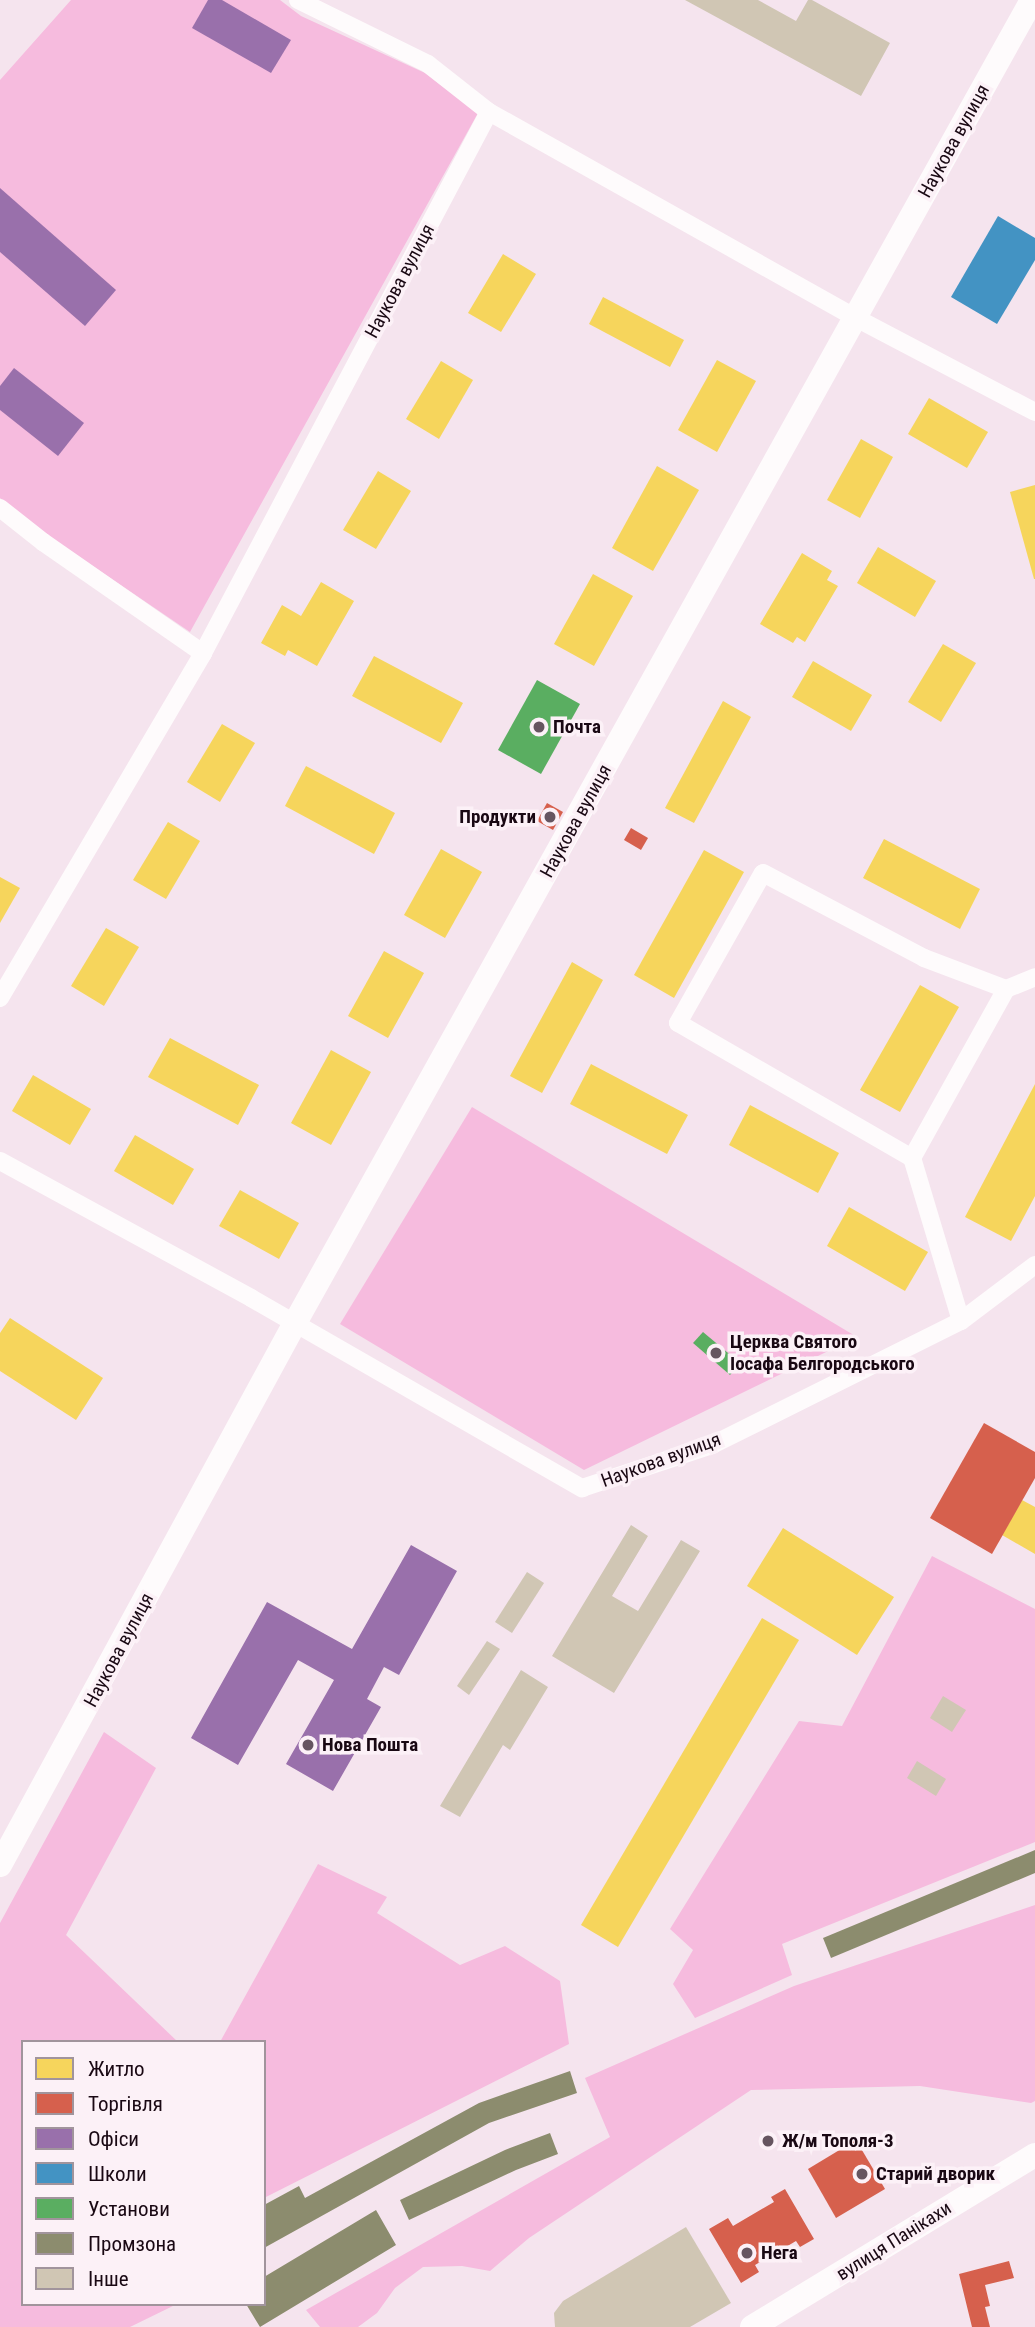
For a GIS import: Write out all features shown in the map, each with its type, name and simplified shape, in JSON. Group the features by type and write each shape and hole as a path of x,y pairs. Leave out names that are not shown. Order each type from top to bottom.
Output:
{"street":[{"path":"298,0 428,64 489,112 856,318 1035,412"},
{"name":"Наукова вулиця","path":"0,1865 295,1323 1032,0"},
{"name":"Наукова вулиця","path":"0,998 203,653 489,112"},
{"path":"0,509 203,653"},
{"path":"961,1321 912,1157 678,1023 763,873 924,958 1006,989"},
{"path":"912,1157 1006,989 1035,977"},
{"name":"Наукова вулиця","path":"1,1165 295,1323 582,1488 712,1445 961,1321 1035,1265"},
{"name":"вулиця Панікахи","path":"752,2327 1035,2155"}],"shaded area":[{"path":"71,0 280,0 301,16 425,73 478,113 190,632 50,537 0,498 0,80"},
{"path":"472,1107 857,1337 584,1470 340,1324"},
{"path":"932,1556 1035,1609 1035,1842 782,1944 792,1975 695,2018 673,1984 693,1950 670,1929 799,1721 842,1726"},
{"path":"104,1732 156,1768 66,1935 176,2040 21,2040 21,2306 173,2306 130,2327 0,2327 0,1923"},
{"path":"318,1864 387,1897 377,1913 460,1965 505,1946 560,1981 569,2044 266,2197 266,2040 221,2040"},
{"path":"1035,1905 1035,2101 1031,2103 920,2086 751,2090 529,2238 490,2271 462,2266 423,2267 395,2288 377,2313 358,2327 320,2327 306,2310 610,2137 585,2078 794,1986"}],"building: Житло":[{"path":"503,254 536,274 501,332 468,313"},
{"path":"603,297 684,340 670,367 589,324"},
{"path":"717,360 756,381 717,452 678,430"},
{"path":"441,361 473,380 439,439 406,419"},
{"path":"929,398 988,432 967,468 908,434"},
{"path":"861,439 893,457 860,518 827,500"},
{"path":"657,466 699,490 653,571 612,548"},
{"path":"378,471 411,491 376,549 343,530"},
{"path":"1035,485 1035,579 1034,579 1010,492"},
{"path":"878,547 936,581 915,617 857,583"},
{"path":"802,553 832,571 827,580 838,586 805,642 797,637 793,643 760,624"},
{"path":"593,574 633,596 594,666 554,644"},
{"path":"321,582 354,601 317,666 288,650 285,656 261,643 282,605 301,616"},
{"path":"943,644 976,663 941,722 908,702"},
{"path":"374,656 463,703 441,743 352,696"},
{"path":"813,661 872,695 851,731 792,697"},
{"path":"723,701 751,717 694,823 665,808"},
{"path":"222,724 255,743 220,802 187,782"},
{"path":"306,766 395,813 374,854 285,806"},
{"path":"168,822 200,841 166,899 133,880"},
{"path":"884,839 980,889 960,929 863,878"},
{"path":"441,849 482,872 445,938 404,915"},
{"path":"704,850 744,872 674,998 634,975"},
{"path":"0,877 20,888 0,923"},
{"path":"106,928 139,947 104,1006 71,986"},
{"path":"384,951 424,973 388,1038 348,1016"},
{"path":"572,962 603,980 542,1093 510,1076"},
{"path":"920,985 959,1007 900,1112 860,1090"},
{"path":"170,1038 259,1085 238,1125 148,1077"},
{"path":"331,1050 371,1072 331,1145 291,1123"},
{"path":"591,1064 688,1115 667,1154 570,1104"},
{"path":"33,1075 91,1109 70,1145 12,1111"},
{"path":"1035,1084 1035,1196 1011,1241 965,1217"},
{"path":"750,1105 839,1153 818,1193 729,1145"},
{"path":"135,1135 194,1169 173,1205 114,1171"},
{"path":"240,1190 299,1223 279,1259 219,1226"},
{"path":"849,1207 928,1252 905,1291 827,1246"},
{"path":"10,1318 103,1378 76,1420 0,1371 0,1333"},
{"path":"1022,1500 1035,1507 1035,1554 1002,1535"},
{"path":"783,1528 894,1597 857,1655 747,1586"},
{"path":"762,1618 799,1640 618,1947 581,1925"}],"building: Торгівля":[{"name":"Продукти","path":"547,803 563,812 553,830 537,821"},
{"path":"631,828 648,838 641,850 624,840"},
{"path":"984,1423 1035,1452 1035,1478 992,1554 930,1518"},
{"path":"856,2140 885,2189 836,2218 808,2169"},
{"path":"785,2189 814,2239 800,2247 796,2241 755,2265 759,2272 741,2283 709,2229 728,2218 733,2226 774,2202 771,2197"},
{"path":"1009,2261 1014,2278 985,2285 990,2306 985,2307 990,2327 972,2327 959,2274"}],"building: Офіси":[{"path":"208,0 222,0 291,40 271,73 192,28"},
{"path":"0,188 116,290 85,326 0,252"},
{"path":"14,368 84,423 58,456 0,410 0,386"},
{"path":"411,1545 457,1571 399,1675 384,1667 367,1699 381,1707 333,1791 286,1764 334,1680 298,1660 238,1765 191,1738 267,1602 352,1649"}],"building: Школи":[{"path":"998,216 1035,238 1035,260 997,324 951,297"}],"building: Установи":[{"name":"Почта","path":"537,680 580,704 541,774 498,750"},
{"name":"Церква Святого Іосафа Белгородського","path":"703,1332 740,1363 730,1375 693,1343"}],"building: Промзона":[{"path":"1035,1850 1035,1873 831,1958 823,1938"},
{"path":"570,2071 577,2093 489,2123 266,2247 266,2204 299,2186 305,2198 479,2103"},
{"path":"550,2133 558,2154 516,2170 409,2220 400,2200 505,2150"},
{"path":"376,2210 396,2245 260,2327 247,2306 266,2306 266,2276"}],"building: Інше":[{"path":"685,0 758,0 796,21 808,0 812,0 890,43 861,96"},
{"path":"631,1525 648,1536 612,1596 638,1611 681,1540 700,1551 614,1693 552,1656"},
{"path":"527,1572 544,1583 512,1633 495,1622"},
{"path":"487,1641 500,1649 469,1695 457,1686"},
{"path":"521,1670 548,1687 510,1750 503,1745 460,1817 440,1806"},
{"path":"943,1696 966,1710 952,1732 930,1718"},
{"path":"917,1761 946,1779 936,1796 907,1778"},
{"path":"686,2227 731,2303 690,2327 555,2327 554,2313 563,2301"}],"place":[{"name":"Почта","path":"539,727"},
{"name":"Продукти","path":"550,817"},
{"name":"Церква Святого Іосафа Белгородського","path":"716,1353"},
{"name":"Нова Пошта","path":"308,1745"},
{"name":"Ж/м Тополя-3","path":"768,2141"},
{"name":"Старий дворик","path":"862,2174"},
{"name":"Нега","path":"747,2253"}]}
